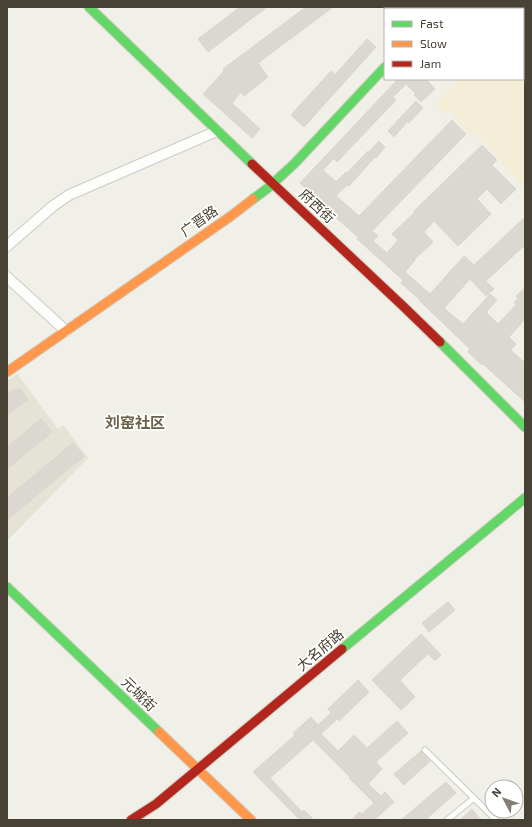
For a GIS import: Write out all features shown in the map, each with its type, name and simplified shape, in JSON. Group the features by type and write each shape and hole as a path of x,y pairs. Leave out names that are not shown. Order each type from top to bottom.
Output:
{"street":[{"name":"府西街","path":"89,7 217,131 405,308 525,427"},
{"name":"广晋路","path":"7,372 231,216 272,183 295,163 384,68"},
{"path":"7,246 53,206 70,195 217,131"},
{"path":"7,277 66,331"},
{"name":"大名府路","path":"147,820 161,811 204,772 525,498"},
{"path":"476,550 525,509"},
{"name":"元城街","path":"7,587 204,772 251,820"},
{"name":"大名府路","path":"131,820 204,772"}],"lane":[{"path":"425,750 496,820"},
{"path":"447,820 474,798"}],"shaded area":[{"path":"525,8 525,190 476,133 471,137 449,111 445,115 434,105 458,80 524,80"},
{"path":"17,374 58,429 63,425 88,458 7,541 7,381"}],"building":[{"path":"240,7 267,7 208,52 198,39"},
{"path":"306,7 333,7 258,63 268,77 244,96 241,92 232,103 260,129 252,138 203,94 224,71 223,69"},
{"path":"367,39 376,47 304,127 291,115 331,71 335,75"},
{"path":"397,80 427,80 435,89 421,102 414,95 416,94 406,84 393,97 396,100 337,162 334,158 323,170 336,182 379,141 385,147 349,186 347,185 336,196 359,216 452,120 466,134 372,231 378,236 373,241 387,253 398,240 392,234 482,145 497,160 492,165 516,189 501,204 487,189 477,199 491,214 458,246 434,221 424,232 433,242 414,260 405,272 430,294 464,256 474,265 525,217 525,245 486,281 494,289 486,296 470,279 444,308 463,324 490,294 497,300 487,311 487,313 498,324 516,305 514,303 518,298 516,296 525,288 525,319 509,337 516,344 511,350 525,363 525,402 468,352 470,349 401,283 403,280 357,239 358,237 316,200 317,199 300,183"},
{"path":"416,101 423,108 409,123 407,122 394,137 388,131"},
{"path":"20,388 28,400 7,415 7,395 15,389 16,391"},
{"path":"41,419 52,432 7,469 7,447"},
{"path":"73,443 84,456 7,520 7,498"},
{"path":"448,602 455,610 429,632 422,623"},
{"path":"421,634 441,655 435,661 428,654 400,680 415,697 401,710 372,680"},
{"path":"358,680 369,692 339,721 337,719 321,734 338,751 354,735 367,748 397,721 408,733 376,762 382,769 368,784 381,796 385,792 394,802 374,820 352,820 359,812 362,814 374,803 313,740 270,778 302,812 304,810 314,820 300,820 253,772 295,735 293,733 311,717 318,725 331,713 328,709"},
{"path":"421,751 430,761 404,785 394,774"},
{"path":"446,782 456,793 425,820 401,820"},
{"path":"472,809 481,820 460,820"}],"traffic: fast":[{"path":"89,7 252,164"},
{"path":"253,199 268,188 295,163 384,68"},
{"path":"440,342 525,427"},
{"path":"342,649 525,498"},
{"path":"7,587 159,732"}],"traffic: slow":[{"path":"7,372 231,216 253,199"},
{"path":"159,732 251,820"}],"traffic: jam":[{"path":"252,164 440,342"},
{"path":"131,820 156,804 342,649"}],"district":[{"name":"刘窑社区","path":"135,423"}]}
